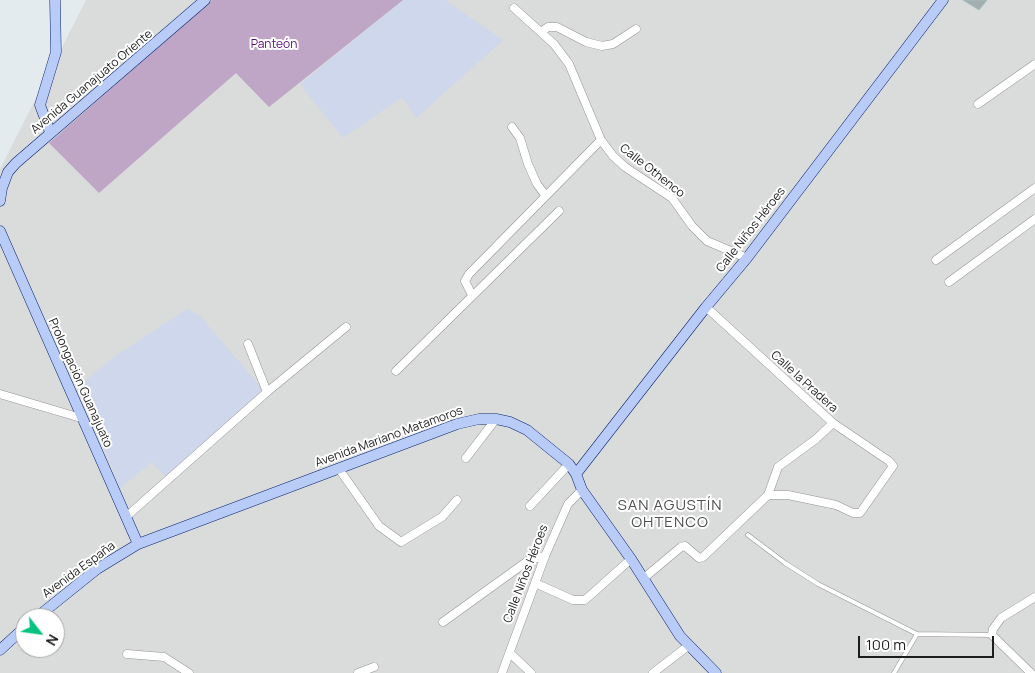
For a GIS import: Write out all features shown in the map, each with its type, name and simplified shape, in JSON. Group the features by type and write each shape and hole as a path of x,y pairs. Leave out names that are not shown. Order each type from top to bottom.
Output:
{"street":[{"path":"50,132 40,105 56,52 55,0"},
{"name":"Avenida Guanajuato Oriente","path":"0,201 2,188 12,168 50,132 138,60 205,0"},
{"name":"Calle Niños Héroes","path":"576,474 706,307 747,258 943,0"},
{"name":"Calle Othenco","path":"514,8 554,44 569,64 601,140 625,167 672,198 707,241 747,258"},
{"path":"541,32 548,26 558,27 586,42 602,46 613,44 636,29"},
{"path":"978,104 1035,64"},
{"path":"512,127 520,138 536,184 545,195"},
{"path":"472,295 465,281 469,274 601,140"},
{"path":"936,260 1035,188"},
{"path":"396,371 559,211"},
{"path":"949,282 1035,218"},
{"name":"Prolongación Guanajuato","path":"0,231 138,544"},
{"name":"Calle la Pradera","path":"706,307 833,423 889,461 893,466 860,513 836,505 788,495 768,495"},
{"path":"127,516 267,392 346,327"},
{"path":"248,344 267,392"},
{"path":"0,394 81,418"},
{"name":"Avenida Mariano Matamoros","path":"138,544 457,424 479,419 496,419 510,422 527,430 569,464 576,474 582,490 644,578 688,646 716,673"},
{"path":"466,458 496,419"},
{"path":"644,578 681,547 685,546 699,558 703,557 768,495 778,467 816,439 833,423"},
{"path":"530,506 569,464"},
{"path":"339,469 378,526 401,542 442,517 457,500"},
{"name":"Calle Niños Héroes","path":"502,673 545,556 568,504 582,490"},
{"name":"Avenida España","path":"48,608 97,569 138,544"},
{"path":"444,622 529,560 545,556"},
{"path":"535,583 573,600 586,600 631,559"},
{"path":"1030,673 992,635 993,628 1001,618 1035,598"},
{"path":"1,648 15,636"},
{"path":"653,673 688,646"},
{"path":"128,654 164,657 189,673"},
{"path":"510,654 531,673"},
{"path":"358,673 374,667"}],"lane":[{"path":"748,535 784,563 818,584 917,634 992,635"},
{"path":"894,673 917,634"}],"shaded area":[{"path":"86,0 1035,0 1035,673 0,673 0,169"},
{"path":"403,0 445,0 503,40 416,118 402,97 343,138 300,84"},
{"path":"187,309 200,316 265,392 168,480 152,462 120,488 79,386 117,355"}],"green space":[{"name":"Panteón","path":"212,0 403,0 269,107 236,73 99,193 49,143"}],"building":[{"path":"963,0 987,0 979,10"}],"district":[{"name":"SAN AGUSTÍN OHTENCO","path":"670,514"}]}
